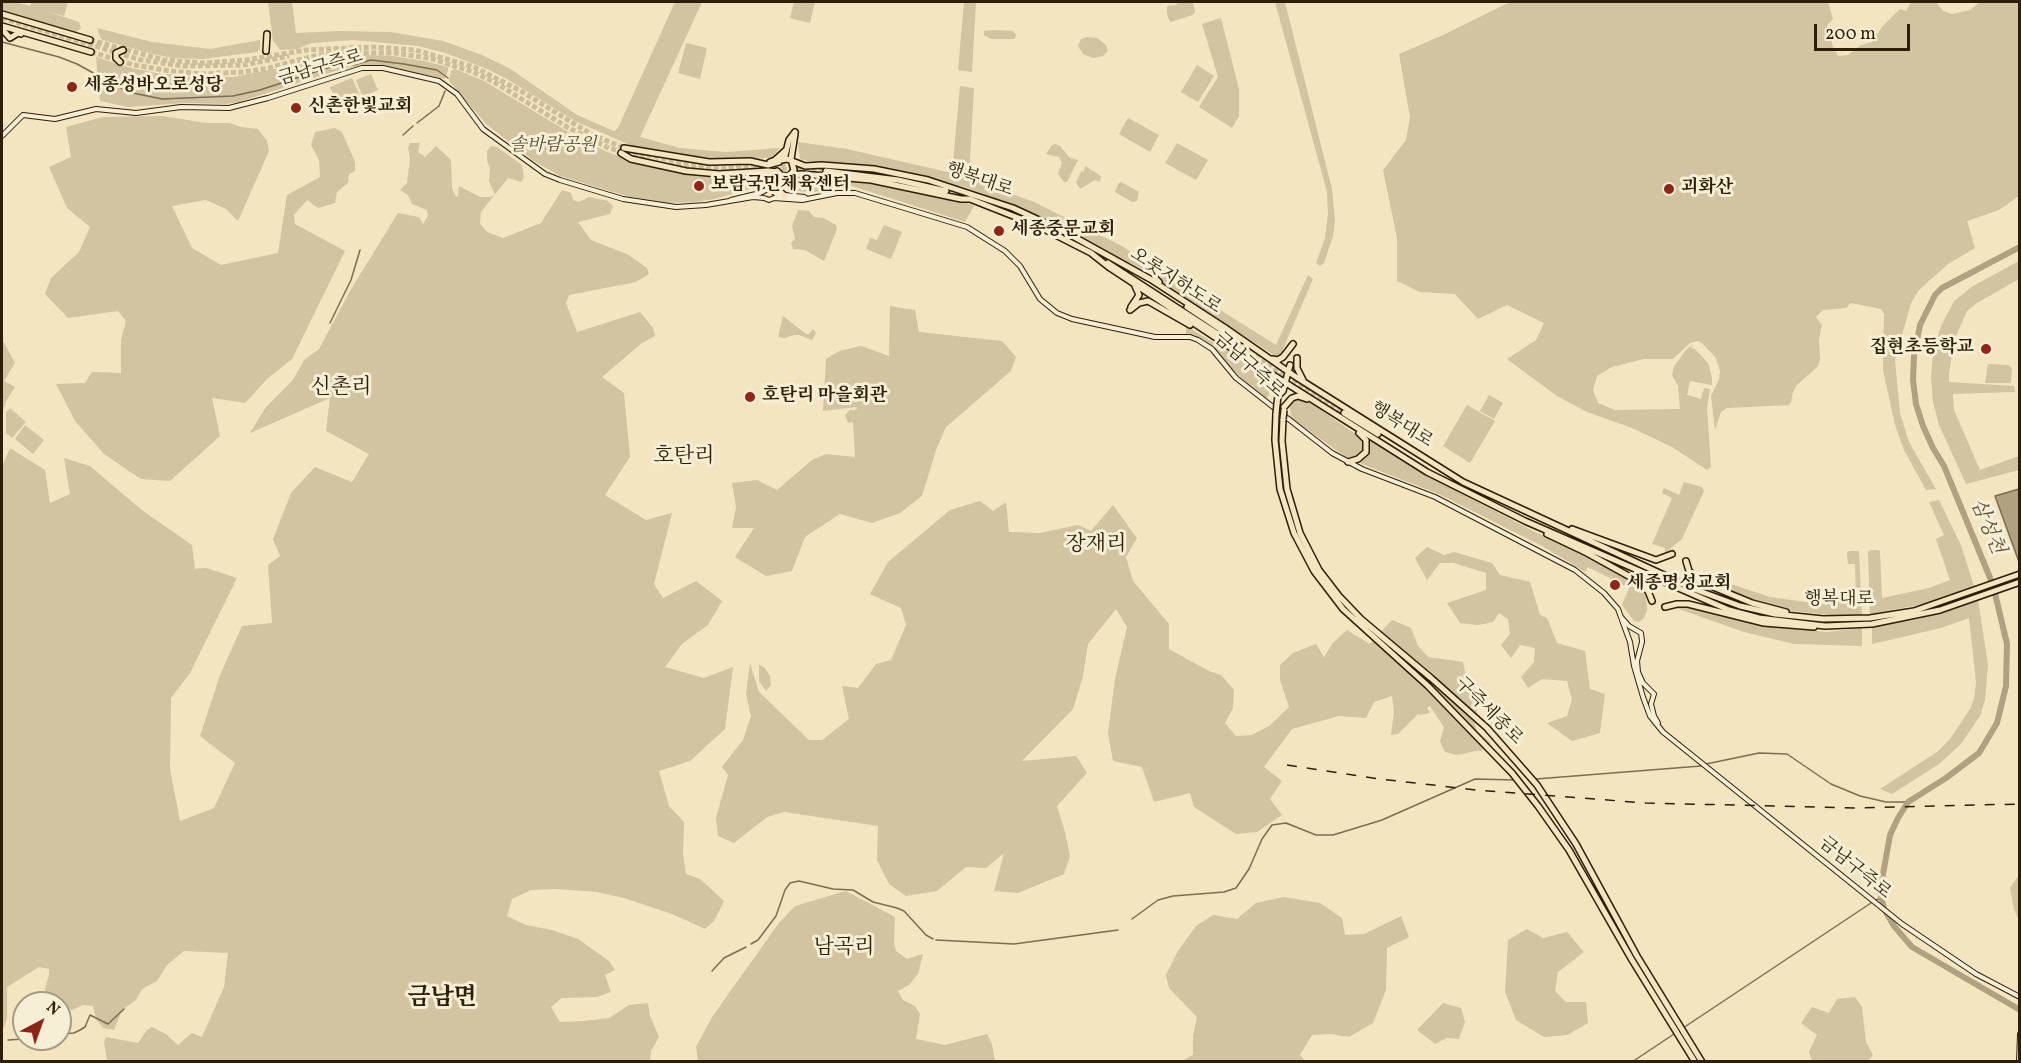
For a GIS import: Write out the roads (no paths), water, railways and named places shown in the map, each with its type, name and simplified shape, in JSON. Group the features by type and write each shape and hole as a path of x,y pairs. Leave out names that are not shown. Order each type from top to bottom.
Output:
{"highway":[{"path":"2,14 90,40"},
{"path":"2,27 10,38 18,33 91,52"},
{"path":"58,43 64,38 62,32"},
{"path":"120,62 116,58 116,53 123,50"},
{"path":"789,176 782,176 778,172 719,174 678,170 631,159 622,150 699,161 772,161 790,148"},
{"path":"771,187 778,172 777,167 790,148"},
{"path":"771,187 789,176 794,170 790,148"},
{"path":"790,148 801,163 924,185 971,196"},
{"path":"750,161 768,165 787,159 805,166 824,167"},
{"path":"750,161 755,166 751,173"},
{"path":"821,176 818,172 824,167"},
{"path":"762,172 771,174 771,187 774,195"},
{"name":"행복대로","path":"789,176 801,174 872,180 961,199 971,196 1093,250 1133,269 1178,297 1271,359 1289,368 1306,384 1463,482 1719,599 1775,614 1823,619 1886,616 1973,595"},
{"path":"771,187 785,196"},
{"name":"행복대로","path":"1093,250 1130,281 1319,405 1427,472 1525,521 1730,610 1759,618 1825,626 1872,624 1940,610 2010,581 2019,574"},
{"name":"오롯지하도로","path":"1093,250 1141,276 1237,343"},
{"path":"1133,269 1149,273 1156,268 1157,281 1178,297"},
{"path":"1130,281 1137,289 1138,295 1130,310 1139,303 1149,301 1192,326 1204,330"},
{"path":"1271,359 1278,360 1283,357 1293,344"},
{"path":"1263,353 1266,358 1265,362 1257,364 1272,380 1278,396 1283,391"},
{"path":"1297,358 1297,368 1306,384"},
{"name":"구즉세종로","path":"1289,368 1283,391 1286,397 1282,441 1287,489 1300,533 1319,570 1361,619 1469,711 1537,785 1584,858 1695,1062"},
{"path":"1319,405 1317,398 1320,395 1326,396"},
{"name":"구즉세종로","path":"1278,396 1275,440 1280,489 1294,534 1314,571 1343,609 1428,686 1524,787 1569,850 1674,1023"},
{"path":"1284,408 1292,398 1298,396 1319,405"},
{"path":"1455,486 1343,415 1463,482"},
{"path":"1347,422 1364,436 1367,445 1363,456 1348,462"},
{"path":"1529,514 1656,560 1672,554"},
{"path":"1525,521 1634,579 1648,591 1652,601"},
{"path":"1686,561 1689,571 1701,582 1769,609 1808,617"},
{"name":"행복대로","path":"2010,581 2019,582"},
{"path":"1665,607 1688,604 1764,623 1808,628 1825,626"},
{"name":"구즉세종로","path":"1683,1039 1702,1062"}],"main road":[{"name":"금남구즉로","path":"2,136 23,116 55,119 96,109 136,113 175,108 230,108 362,68 383,68 446,84 457,94 483,129 533,165 560,180 623,199 665,207 764,198 769,200 776,194 807,199"},
{"name":"금남구즉로","path":"730,201 771,187"},
{"path":"764,198 771,187"},
{"name":"금남구즉로","path":"774,195 807,199 837,193 855,193 971,229 993,242 1014,260 1040,299 1052,310 1065,317 1155,337 1190,337 1198,340 1212,349 1236,378 1322,446 1348,462 1362,470 1435,497 1575,570 1611,599 1621,616 1642,635 1642,641"},
{"name":"금남구즉로","path":"1621,616 1642,693"},
{"path":"1635,631 1630,633 1629,641 1636,645 1642,641"},
{"path":"1642,641 1637,661 1638,672 1654,694 1652,700 1647,701 1642,693 1650,690"},
{"name":"금남구즉로","path":"1644,699 1650,716 1681,748 1699,760 1869,899 1976,974 2019,997"},
{"name":"금남구즉로","path":"1652,700 1654,716 1681,748"},
{"path":"2019,1034 2019,1062"}],"waterway":[{"path":"2,42 59,57 77,64 128,92 162,99 233,96 260,90 330,67 354,65 371,60 437,70 448,78"},
{"path":"417,123 439,106 445,91"},
{"path":"403,135 413,126"},
{"name":"삼성천","path":"2020,247 1942,288 1935,295 1920,325 1914,356 1913,380 1916,404 1923,426 1944,466 1993,585 2007,644 2006,686 1997,723 1979,753 1946,778 1908,802 1898,818 1890,835 1880,891 1884,909 1894,926 1912,947 2020,1010"},
{"path":"330,323 351,280 360,250"},
{"path":"1706,764 1759,753 1787,754 1831,784 1860,796 1886,802 1908,802"},
{"path":"1536,779 1701,766"},
{"path":"1132,919 1158,900 1173,896 1224,892 1236,888 1249,869 1262,839 1272,825 1286,823 1316,835 1333,835 1382,820 1475,779 1516,780"},
{"path":"751,944 758,940 776,916 785,890 790,883 799,881 833,889 853,890 873,902 904,911 926,935 933,939"},
{"name":"삼성천","path":"1876,900 1882,898"},
{"path":"1683,1028 1871,903"},
{"path":"936,940 1014,944 1118,930"},
{"path":"712,971 724,958 746,947"},
{"path":"72,1033 85,1027 90,1015 108,1024 124,1009"},
{"path":"1632,1062 1674,1034"},
{"path":"8,1040 12,1040"}],"tunnel":[{"path":"2,18 141,60 184,66 244,65 289,56"},
{"path":"90,40 164,60 204,63 247,60 306,50 373,47 415,50 474,67 521,91 591,134 631,151 699,164 761,165"},
{"path":"91,52 134,65 203,74 269,68 334,53 395,53 433,59 473,72 494,82 567,127 609,148 648,160"},
{"path":"669,165 698,169 759,169"},
{"path":"773,165 803,166"},
{"path":"774,169 826,171"},
{"path":"1238,341 1344,413"},
{"path":"1235,345 1326,406"}],"railway":[{"path":"1287,765 1476,790 1646,803 1858,808 2020,804"}],"place":[{"name":"세종성바오로성당","path":"72,87"},
{"name":"신촌한빛교회","path":"296,108"},
{"name":"보람국민체육센터","path":"699,186"},
{"name":"괴화산","path":"1669,189"},
{"name":"세종중문교회","path":"999,231"},
{"name":"집현초등학교","path":"1986,349"},
{"name":"호탄리 마을회관","path":"750,397"},
{"name":"세종명성교회","path":"1615,585"}],"district":[{"name":"신촌리","path":"341,389"},
{"name":"호탄리","path":"684,458"},
{"name":"장재리","path":"1096,546"},
{"name":"남곡리","path":"844,949"},
{"name":"금남면","path":"442,1000"}],"park label":[{"name":"솔바람공원","path":"553,147"}]}
